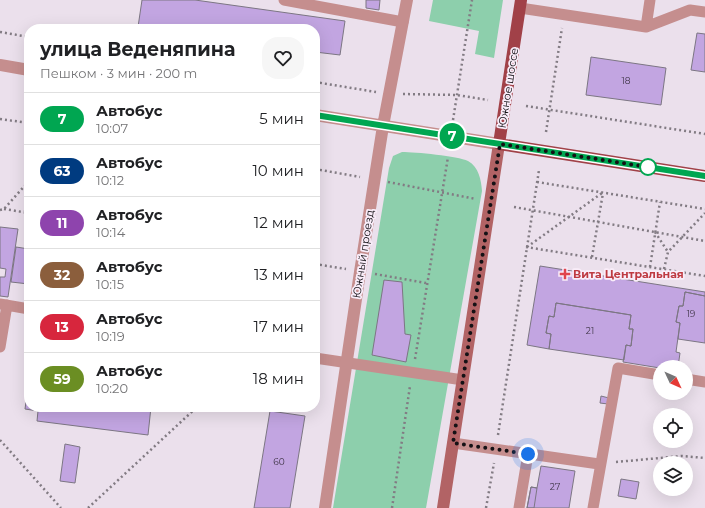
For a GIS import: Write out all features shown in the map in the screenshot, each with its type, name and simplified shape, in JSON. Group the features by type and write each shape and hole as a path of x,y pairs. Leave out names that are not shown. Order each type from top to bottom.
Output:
{"main road":[{"name":"Южное шоссе","path":"500,144 521,4"},
{"path":"500,144 705,176"}],"street":[{"name":"Южный проезд","path":"325,508 383,126 407,0"},
{"path":"0,65 24,69"},
{"path":"320,116 500,144"},
{"name":"Южное шоссе","path":"443,508 500,144"}],"lane":[{"path":"284,0 319,3 403,22"},
{"path":"646,26 650,0"},
{"path":"521,4 564,14 646,26 690,10 705,12"},
{"path":"0,347 3,304 24,308"},
{"path":"320,359 412,374 463,380"},
{"path":"593,508 599,464 618,368 653,374"},
{"path":"693,380 705,382"},
{"path":"453,443 599,464"},
{"path":"519,508 528,454"}],"path":[{"path":"453,120 472,0"},
{"path":"546,132 564,14"},
{"path":"0,32 24,36"},
{"path":"457,95 488,100"},
{"path":"526,106 705,134"},
{"path":"0,118 24,122"},
{"path":"392,508 412,374 448,157"},
{"path":"320,170 376,179 480,200"},
{"path":"486,508 539,170"},
{"path":"537,182 705,209"},
{"path":"2,210 24,186"},
{"path":"526,247 603,193"},
{"path":"592,258 603,193"},
{"path":"650,267 660,202"},
{"path":"514,207 705,241"},
{"path":"2,210 24,212"},
{"path":"664,269 668,252 705,213"},
{"path":"655,232 668,252"},
{"path":"526,247 705,276"},
{"path":"88,508 192,412"},
{"path":"0,440 61,508"},
{"path":"599,464 682,456 705,458"}],"green space":[{"path":"433,0 503,0 494,58 475,54 479,31 429,21"},
{"path":"402,152 446,156 468,161 477,170 482,191 426,508 333,508 389,168 393,156"}],"building":[{"path":"142,0 195,0 345,21 340,55 320,53 320,24 138,24"},
{"path":"366,0 380,0 379,10 366,8"},
{"path":"697,33 705,34 705,72 691,70"},
{"path":"591,57 666,68 661,105 586,95"},
{"path":"0,227 18,229 8,297 0,296 0,277 5,277 6,269 0,268"},
{"path":"16,247 24,248 24,283 11,282"},
{"path":"540,266 705,292 705,296 685,292 683,306 679,306 676,322 680,323 676,352 680,353 679,360 653,360 653,367 623,362 626,345 631,346 633,329 629,329 631,315 556,303 554,317 549,316 546,333 551,334 549,349 527,345"},
{"path":"384,280 402,282 405,334 411,335 406,362 372,355"},
{"path":"685,292 705,296 705,343 678,339 680,323 676,322 679,306 683,306"},
{"path":"556,303 631,315 629,329 633,329 631,346 626,345 624,360 549,349 551,334 546,333 549,316 554,317"},
{"path":"601,396 609,398 608,404 600,403"},
{"path":"38,412 150,412 148,435 37,421"},
{"path":"270,412 305,416 290,508 254,508"},
{"path":"65,444 80,447 75,483 60,481"},
{"path":"541,466 575,471 569,508 527,508 531,487 537,488"},
{"path":"621,479 639,482 636,499 618,496"},
{"path":"531,487 537,488 534,508 527,508"}],"bus line":[{"name":"7","path":"320,116 705,176"}],"place":[{"name":"Вита Центральная","path":"565,274"}],"route":[{"path":"528,454 453,443 500,144 648,167"}]}
